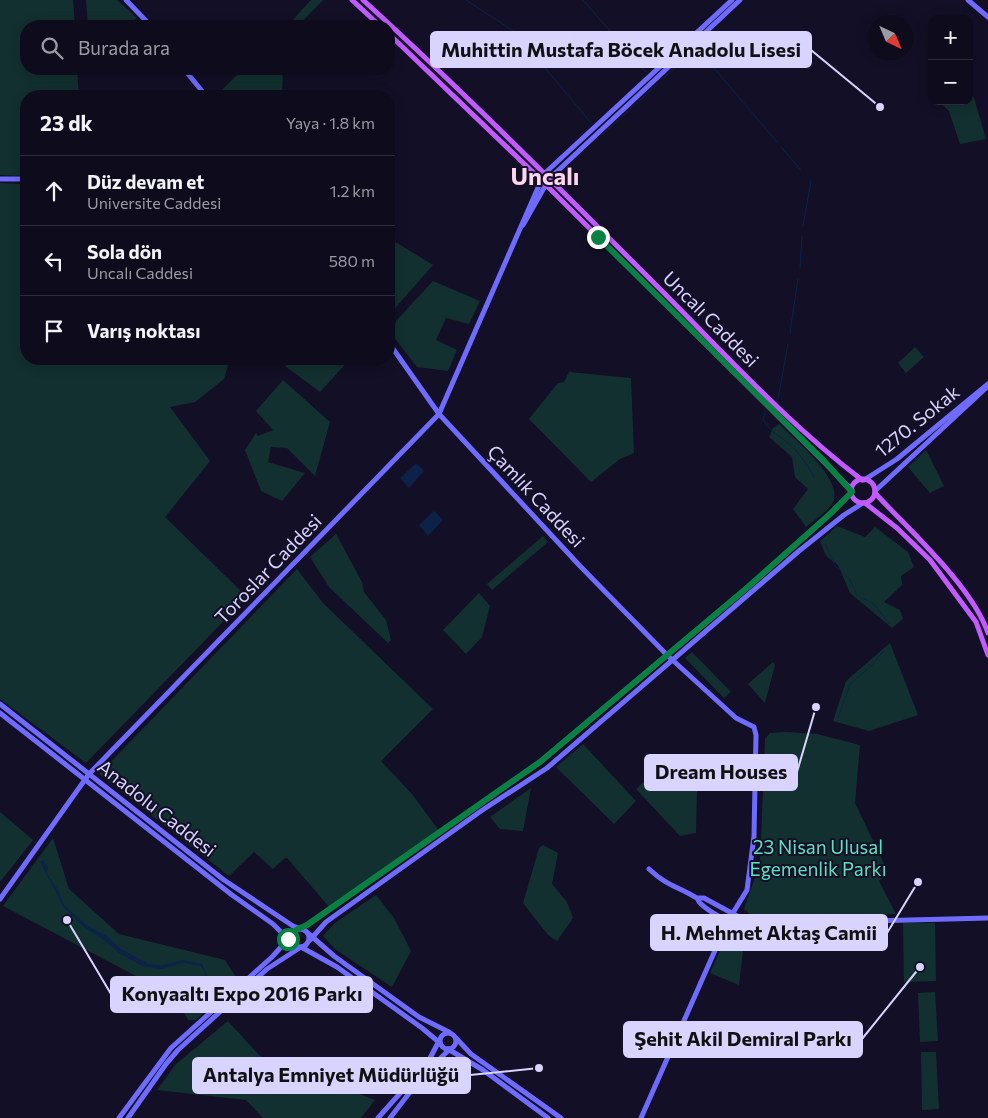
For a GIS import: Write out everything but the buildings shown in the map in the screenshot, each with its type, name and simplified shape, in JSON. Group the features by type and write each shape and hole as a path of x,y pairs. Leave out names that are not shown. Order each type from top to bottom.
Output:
{"main road":[{"path":"352,0 374,20"},
{"path":"363,0 383,20"},
{"path":"395,31 542,176"},
{"path":"395,40 542,176"},
{"name":"Uncalı Caddesi","path":"542,176 549,179 786,415 831,457 863,480"},
{"name":"Uncalı Caddesi","path":"542,176 545,184 852,491"},
{"path":"988,634 983,619 934,554 875,492 871,482 863,480 856,482 852,491 854,499 864,503 897,528 930,560 976,622 988,655"},
{"path":"864,503 872,499 875,492"}],"street":[{"path":"126,0 145,20"},
{"name":"Toroslar Caddesi","path":"0,899 89,774 439,414 542,176 732,0"},
{"name":"Toroslar Caddesi","path":"517,235 549,179 740,0"},
{"path":"968,0 988,17"},
{"path":"189,75 201,90"},
{"path":"591,129 595,134"},
{"path":"0,179 20,179"},
{"name":"Çamlık Caddesi","path":"395,352 439,414 667,655 736,718 754,727 756,735 754,836 748,890 739,904"},
{"name":"1270. Sokak","path":"863,480 897,459 988,385"},
{"name":"1270. Sokak","path":"875,492 988,385"},
{"path":"119,1118 171,1048 272,957 296,930 301,929 540,762 797,544 852,491"},
{"path":"128,1118 178,1050 267,969 306,945 310,937 334,917 481,811 547,768 799,551 844,515 864,503"},
{"name":"Anadolu Caddesi","path":"0,704 238,891 293,926 301,929"},
{"name":"Anadolu Caddesi","path":"0,713 232,895 290,937"},
{"path":"649,869 668,885 697,898 704,898 752,924"},
{"path":"697,898 700,903 728,921 746,926 752,924 988,918"},
{"path":"641,1118 728,921 739,904"},
{"path":"739,904 745,919"},
{"path":"301,929 334,956 419,1017 449,1032 471,1054 561,1118"},
{"path":"290,937 293,944 337,967 422,1028 439,1042 443,1048 449,1049 483,1070 548,1118"},
{"path":"378,1118 428,1062 444,1033 449,1032"},
{"path":"390,1118 424,1074 456,1043 456,1038"}],"green space":[{"path":"0,0 73,0 75,20 20,20 20,75 77,75 79,90 20,90 20,176 0,175"},
{"path":"86,0 117,0 137,18 135,20 88,20"},
{"path":"311,0 323,0 304,20 293,20"},
{"path":"237,75 283,75 282,90 222,90"},
{"path":"973,97 986,139 960,144 949,111 942,105 973,105"},
{"path":"0,183 20,184 20,365 228,365 224,379 195,402 170,407 210,461 165,517 247,597 86,763 0,699"},
{"path":"395,242 433,265 395,308"},
{"path":"433,281 480,301 469,324 446,318 436,340 457,350 448,371 417,367 395,339 396,321"},
{"path":"915,347 924,357 906,373 898,363"},
{"path":"286,365 345,365 320,392"},
{"path":"569,372 631,378 634,453 620,459 591,482 529,419 558,383 564,382"},
{"path":"283,380 330,422 315,476 287,448 271,447 268,462 305,473 282,501 261,491 245,450 256,433 258,436 273,430 256,411"},
{"path":"779,424 826,473 835,495 832,504 806,527 793,509 808,489 795,477 792,457 769,437 773,428"},
{"path":"926,450 944,486 930,493 908,467"},
{"path":"837,526 865,537 875,527 908,552 914,567 901,576 902,585 884,602 900,610 903,619 892,628 850,593 838,565 826,556 820,541"},
{"path":"336,534 362,582 364,592 386,620 391,640 388,643 329,587 310,557"},
{"path":"543,536 548,542 492,590 487,584"},
{"path":"297,569 323,603 433,709 381,761 412,794 440,832 330,908 287,858 273,869 254,852 229,876 99,774"},
{"path":"479,593 490,606 482,637 466,654 443,630"},
{"path":"890,643 918,715 869,731 833,721 846,681"},
{"path":"692,652 731,692 724,698 685,658"},
{"path":"773,662 775,665 765,703 748,684"},
{"name":"23 Nisan Ulusal Egemenlik Parkı","path":"770,733 817,734 860,745 855,803 886,868 883,869 884,876 879,881 896,914 753,917 744,909 760,863 765,739"},
{"path":"583,744 636,801 614,824 556,767"},
{"path":"672,756 693,779 697,789 696,833 680,836 636,789"},
{"path":"531,788 523,831 500,829 490,817"},
{"path":"0,812 33,840 0,882"},
{"path":"53,838 69,889 119,934 225,960 237,979 236,982 196,1020 188,1020 175,997 3,906"},
{"path":"543,845 558,853 552,884 567,902 573,918 557,941 548,935 523,903 539,848"},
{"path":"376,895 394,918 411,951 392,987 335,949 323,936 335,923"},
{"path":"903,923 935,923 936,981 904,982"},
{"path":"730,928 745,934 739,985 710,973"},
{"path":"935,992 938,1041 920,1042 918,993"},
{"path":"228,1021 260,1056 375,1100 361,1118 263,1118 246,1100 157,1090 176,1064"},
{"path":"921,1052 936,1052 939,1109 922,1110"}],"water":[{"path":"416,463 424,471 409,488 400,478"},
{"path":"434,511 443,520 428,536 419,525"},
{"path":"43,860 48,868 47,874 57,888 65,906 89,927 107,936 121,949 149,964 161,965 183,960 202,964 210,983 207,984 204,970 200,966 183,963 161,969 142,966 119,953 84,927 64,908 40,862"}],"waterway":[{"path":"466,0 515,32 592,124"},
{"path":"583,0 646,72"},
{"path":"663,79 697,48 777,142"},
{"path":"600,133 602,135 658,84"},
{"path":"781,147 801,170"},
{"path":"803,226 811,181"},
{"path":"800,268 802,236"},
{"path":"790,333 798,279"},
{"path":"778,399 788,344"},
{"path":"765,412 763,419 766,423 797,452 814,477"},
{"path":"825,543 835,566 849,578 857,595 875,605 889,624"},
{"path":"838,718 850,684 872,665 884,650"}],"place":[{"name":"Muhittin Mustafa Böcek Anadolu Lisesi","path":"880,107"},
{"name":"Dream Houses","path":"816,707"},
{"name":"H. Mehmet Aktaş Camii","path":"918,882"},
{"name":"Konyaaltı Expo 2016 Parkı","path":"67,920"},
{"name":"Şehit Akil Demiral Parkı","path":"920,967"},
{"name":"Antalya Emniyet Müdürlüğü","path":"539,1068"}],"district":[{"name":"Uncalı","path":"545,177"}],"route":[{"path":"288,939 293,932 307,925 540,762 748,587 852,492 824,461 749,389 598,237"}]}
